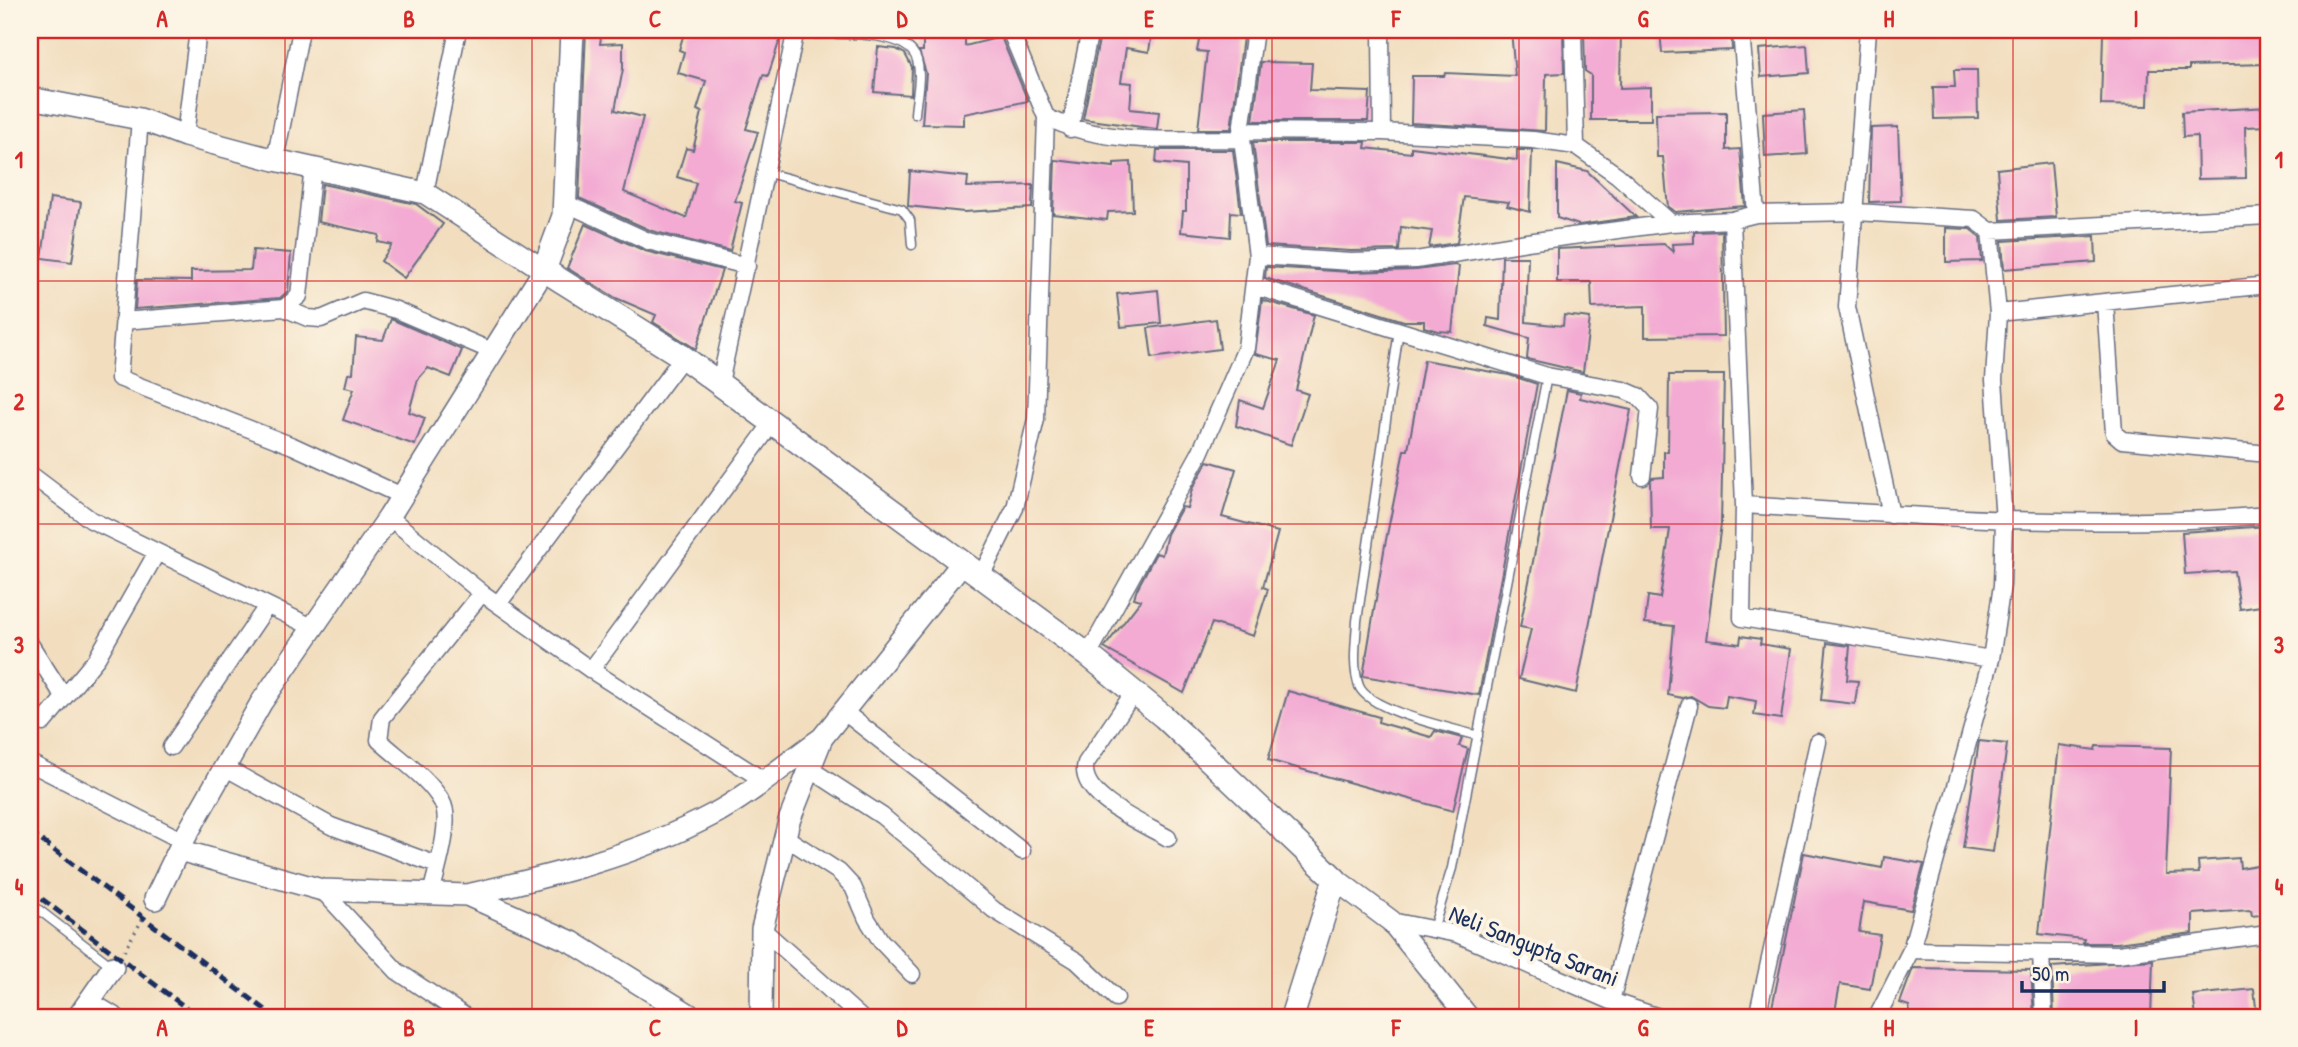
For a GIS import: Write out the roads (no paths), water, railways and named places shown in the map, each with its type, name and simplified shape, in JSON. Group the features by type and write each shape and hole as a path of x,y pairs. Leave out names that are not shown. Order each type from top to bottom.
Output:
{"main road":[{"path":"572,30 564,216 544,270 684,357 1088,655 1164,717 1335,879 1292,1017"}],"street":[{"path":"185,136 198,30"},
{"path":"275,160 301,30"},
{"path":"425,193 458,30"},
{"path":"30,763 181,845 322,890 467,895 549,877 654,844 715,814 822,738 843,711 972,569 1016,508 1036,419 1046,117 1010,30"},
{"path":"1070,129 1090,30"},
{"path":"1088,655 1200,453 1246,348 1257,256 1242,135 1255,30"},
{"path":"1381,30 1382,132"},
{"path":"1573,30 1576,146"},
{"path":"1741,30 1756,214"},
{"path":"1868,30 1847,307 1891,515"},
{"path":"720,383 768,173 796,32"},
{"path":"30,98 140,119 185,136 275,160 425,193 544,270 495,352 402,496 261,703 181,845 155,899"},
{"path":"1046,117 1070,129 1157,139 1382,132 1533,140 1576,146 1617,175 1671,223"},
{"path":"140,119 119,378 293,446 402,496"},
{"path":"284,309 299,296 313,167"},
{"path":"565,203 648,242 747,266"},
{"path":"1257,256 1351,262 1416,260 1671,223 1732,220 1756,214 1856,212 1974,219 1990,231 2268,216"},
{"path":"1732,220 1744,506 1742,618 1992,659"},
{"path":"1878,1017 1911,950 1992,659 2002,584 2004,521 1994,380 1998,313 1990,231"},
{"path":"1998,313 2268,285"},
{"path":"1254,286 1547,376 1638,396 1650,410 1642,477"},
{"path":"123,321 284,309 308,318 321,319 363,301 396,310 495,352"},
{"path":"2105,302 2110,412 2114,433 2122,440 2268,454"},
{"path":"498,604 684,357"},
{"path":"591,670 773,422"},
{"path":"30,474 91,520 156,554 314,628"},
{"path":"1744,506 2004,521 2181,522 2268,515"},
{"path":"388,517 482,593 591,670 763,780"},
{"path":"30,713 43,723 97,658 156,554"},
{"path":"431,894 446,818 443,802 379,740 382,718 482,593"},
{"path":"172,747 267,606"},
{"path":"30,644 64,697"},
{"path":"1134,692 1086,763 1083,772 1090,786 1105,801 1168,838"},
{"path":"1611,1002 1689,706"},
{"path":"843,711 1022,851"},
{"path":"761,1017 762,929 785,837 822,738"},
{"path":"1757,1017 1818,742"},
{"path":"226,768 331,826 437,865"},
{"path":"810,769 882,816 993,910 1077,961 1116,998"},
{"path":"785,837 846,880 881,941 912,974"},
{"path":"1335,879 1391,921 1468,1017"},
{"path":"322,890 397,971 466,1017"},
{"path":"467,895 572,942 693,1017"},
{"name":"Neli Sangupta Sarani","path":"1391,921 1457,934 1611,1002 1659,1017"},
{"path":"762,929 860,1017"},
{"path":"1911,950 2118,954 2268,934"},
{"path":"2041,953 2044,1017"},
{"path":"113,967 83,1009 117,1017"}],"lane":[{"path":"796,32 879,36 902,41 911,48 917,60 915,114"},
{"path":"768,173 902,209 910,220 912,245"},
{"path":"1399,330 1357,621 1355,668 1360,688 1370,699 1401,712 1478,736"},
{"path":"1433,929 1452,868 1547,376"},
{"path":"30,903 113,967"}],"railway":[{"path":"30,832 275,1017"},
{"path":"30,890 198,1017"}]}
